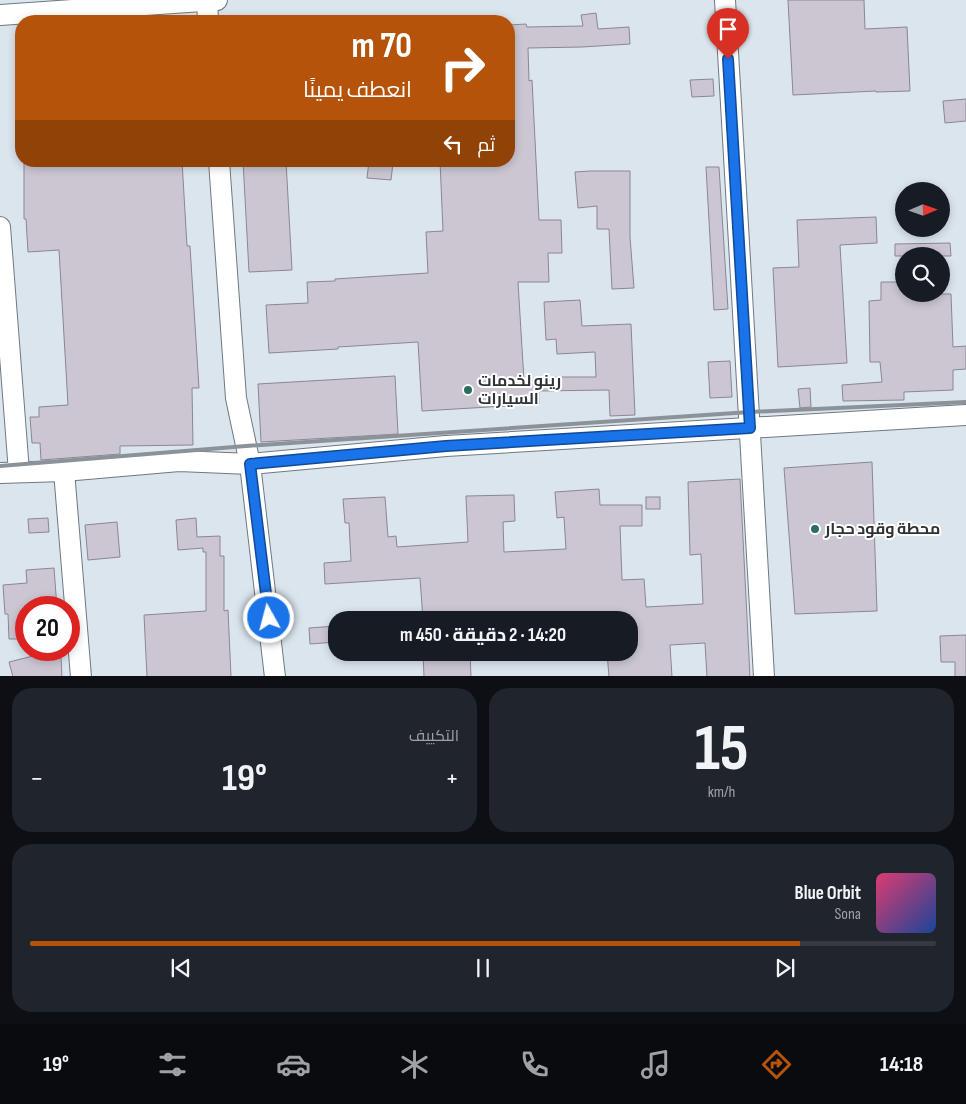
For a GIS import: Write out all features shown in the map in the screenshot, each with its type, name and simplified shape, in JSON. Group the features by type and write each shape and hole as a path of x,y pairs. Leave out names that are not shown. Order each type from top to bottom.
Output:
{"street":[{"path":"0,15 210,0 209,15"},
{"path":"725,0 764,676"},
{"path":"219,167 236,398 250,464 276,676"},
{"path":"0,227 9,473 64,471 179,461 250,464 446,446 966,416"},
{"path":"64,471 81,676"}],"building":[{"path":"788,0 864,0 865,29 907,27 910,91 793,95"},
{"path":"596,13 598,29 629,27 630,44 528,48 529,81 532,80 539,220 561,220 562,253 548,253 549,282 518,282 524,381 554,380 554,377 596,377 595,352 557,354 556,339 546,340 544,302 580,300 582,326 631,324 635,415 610,416 609,390 539,391 539,404 422,411 418,342 269,353 266,305 308,303 307,282 428,273 426,232 443,231 440,167 515,167 515,25 526,24 527,27 583,26 581,15"},
{"path":"713,79 714,96 692,97 690,80"},
{"path":"966,99 966,121 945,123 943,101"},
{"path":"24,167 182,167 187,246 190,246 199,388 192,388 193,445 120,446 120,454 41,460 40,443 32,443 30,417 39,417 39,407 68,405 59,250 28,252 26,219 24,219"},
{"path":"243,167 286,167 292,270 249,272"},
{"path":"368,167 393,167 391,180 367,178"},
{"path":"706,167 719,167 728,309 714,310"},
{"path":"630,171 630,237 634,288 612,289 609,229 597,229 597,206 578,208 575,172"},
{"path":"876,217 877,243 840,245 847,363 778,367 773,268 799,267 797,220"},
{"path":"950,243 951,256 950,247 895,247 895,244"},
{"path":"881,282 895,282 895,302 950,302 951,294 953,347 966,346 966,369 953,370 953,390 904,392 904,400 843,401 842,385 882,382 880,362 870,362 869,301 881,300"},
{"path":"730,361 732,397 710,398 708,362"},
{"path":"395,376 398,434 261,442 258,384"},
{"path":"810,388 811,407 800,408 798,389"},
{"path":"872,462 877,611 795,614 784,468"},
{"path":"740,479 750,676 707,676 705,643 670,645 672,676 609,676 608,661 638,661 638,611 422,611 420,578 325,584 324,563 351,561 349,523 345,523 343,499 385,497 388,537 396,536 397,547 468,542 466,496 514,495 515,521 503,522 504,552 566,549 564,517 557,518 555,492 599,489 600,505 642,505 642,526 620,526 622,580 644,579 646,607 703,604 701,554 690,555 688,482"},
{"path":"646,497 660,497 660,509 646,509"},
{"path":"48,518 49,532 29,533 28,519"},
{"path":"196,518 197,537 220,536 220,556 224,556 224,611 228,610 231,676 147,676 144,615 206,611 206,552 203,552 203,548 178,550 176,520"},
{"path":"117,522 120,557 88,560 85,525"},
{"path":"54,568 56,596 15,596 15,639 9,639 8,614 5,614 3,585 27,583 26,570"},
{"path":"328,627 328,643 310,644 309,628"},
{"path":"966,635 966,676 955,676 955,662 941,662 940,636"},
{"path":"61,661 62,676 13,676 9,662"},
{"path":"423,661 470,661 471,676 424,676"}],"railway":[{"path":"0,466 246,446 750,412 966,402"}],"place":[{"name":"رينو لخدمات السيارات","path":"468,390"},
{"name":"محطة وقود حجار","path":"815,529"}],"route":[{"path":"269,618 250,464 446,446 750,428 728,59"}]}
